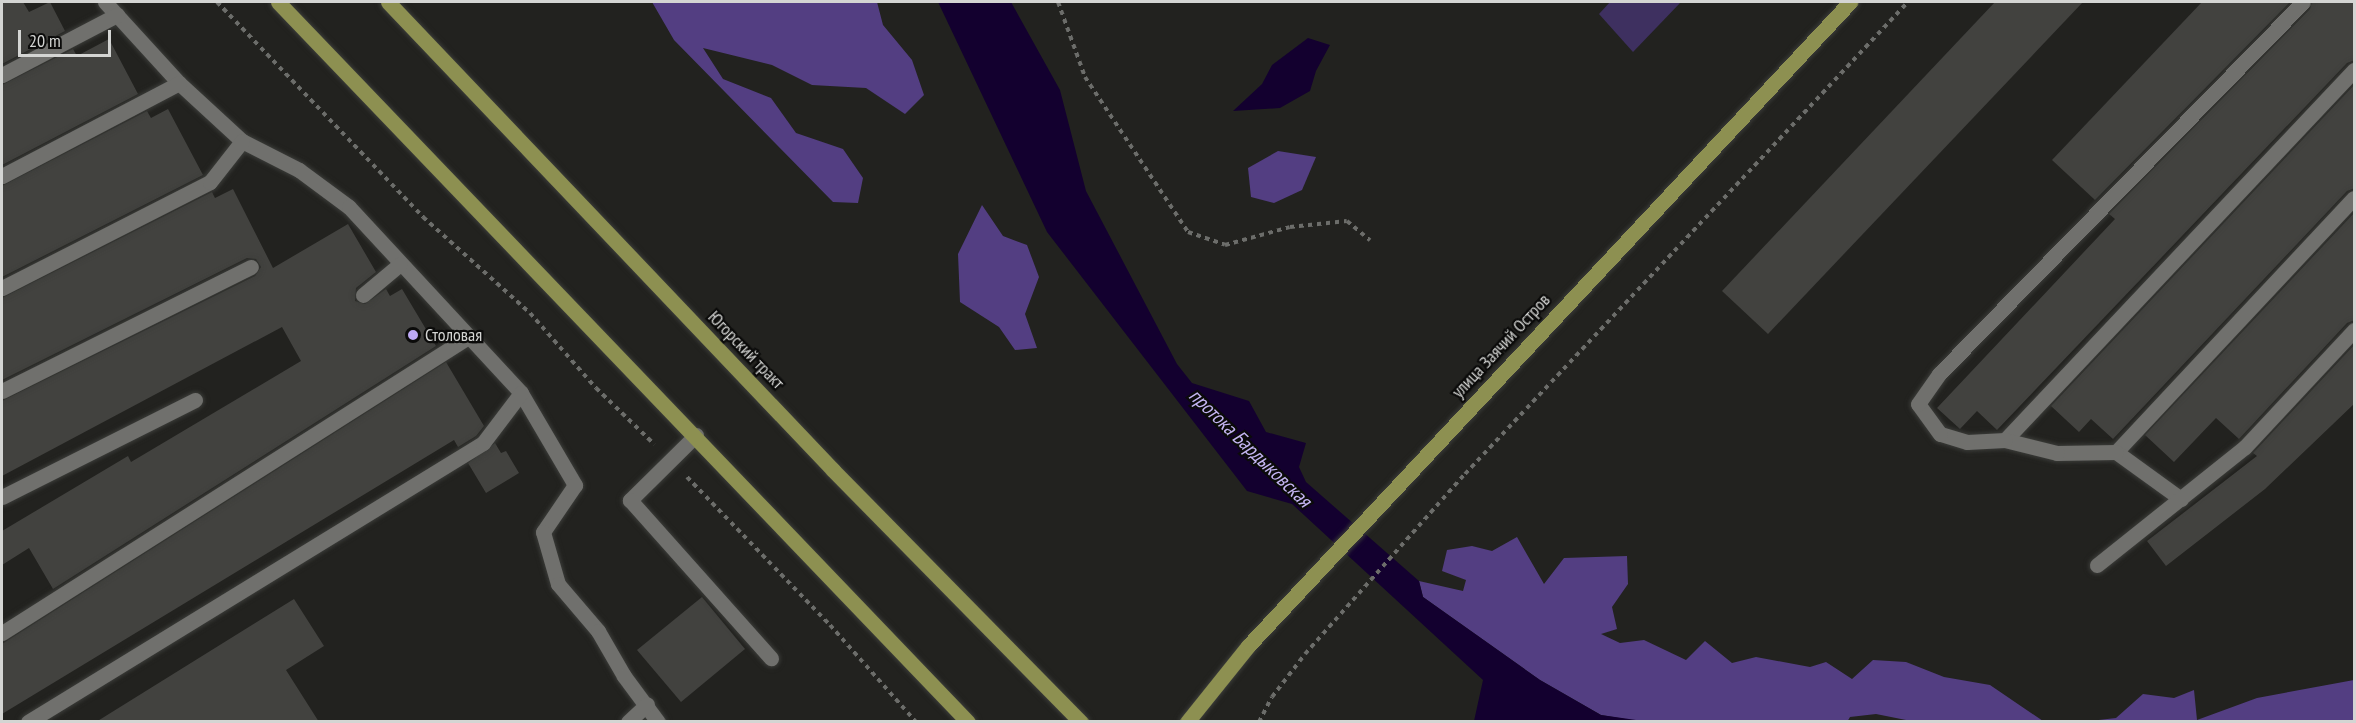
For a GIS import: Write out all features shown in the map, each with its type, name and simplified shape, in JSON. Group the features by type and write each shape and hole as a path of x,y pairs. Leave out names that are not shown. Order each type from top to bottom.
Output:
{"main road":[{"path":"278,2 696,435 968,722"},
{"name":"Югорский тракт","path":"388,2 832,470 1081,722"},
{"name":"улица Заячий Остров","path":"1187,722 1248,646 1850,2"}],"lane":[{"path":"105,2 178,82 242,141 299,170 349,207 521,393 575,485 543,532 558,584 598,631 624,676 647,704 658,722"},
{"path":"2181,500 2116,452 2057,453 2005,441 1967,442 1940,435 1918,404 1939,374 2303,2"},
{"path":"2,75 117,15"},
{"path":"2005,441 2355,70"},
{"path":"2,176 178,82"},
{"path":"2,288 210,182 242,141"},
{"path":"2116,452 2355,198"},
{"path":"363,295 400,264"},
{"path":"2,391 251,267"},
{"path":"2097,565 2245,447 2355,330"},
{"path":"2,633 468,337"},
{"path":"28,722 483,443 521,393"},
{"path":"2,497 195,400"},
{"path":"696,435 630,500 771,658"},
{"path":"628,722 647,704"}],"path":[{"path":"217,2 423,218 530,313 596,388 670,460 830,625 916,722"},
{"path":"1058,2 1085,77 1188,232 1225,245 1290,226 1347,221 1370,240"},
{"path":"1259,722 1272,697 1305,654 1465,474 1908,2"}],"shaded area":[{"path":"652,2 877,2 883,25 912,60 924,95 905,114 866,88 812,85 772,65 703,48 723,79 771,98 796,133 843,149 863,178 858,203 833,202 674,40"},
{"path":"1610,2 1681,2 1633,52 1599,14"},
{"path":"1278,151 1316,157 1302,190 1274,203 1251,197 1248,168"},
{"path":"982,205 1003,236 1027,245 1039,277 1025,314 1037,348 1015,350 999,327 960,302 958,254"},
{"path":"1517,537 1544,584 1564,558 1627,556 1628,584 1612,607 1617,629 1601,634 1620,643 1644,640 1686,660 1705,641 1732,663 1756,657 1810,667 1826,662 1852,679 1873,660 1906,662 1944,677 1990,685 2043,721 1911,721 1876,714 1850,717 1847,722 1643,722 1601,715 1540,680 1423,597 1419,581 1463,591 1466,580 1442,571 1447,550 1472,546 1492,551"},
{"path":"2354,680 2354,721 2090,721 2116,718 2143,694 2174,698 2194,690 2197,720 2257,698"}],"water":[{"name":"протока Бардыковская","path":"938,2 1011,2 1060,90 1086,191 1177,364 1192,383 1249,401 1266,432 1306,443 1299,467 1306,482 1419,581 1423,597 1540,680 1601,715 1643,721 1474,721 1483,680 1292,504 1247,491 1047,232"},
{"path":"1308,38 1330,45 1316,71 1310,91 1280,108 1233,111 1262,84 1272,65"}],"building":[{"path":"2,2 23,2 29,12 50,2 65,31 2,64"},
{"path":"1995,2 2083,2 1768,334 1722,291"},
{"path":"2202,2 2290,2 2095,200 2052,160"},
{"path":"2312,2 2355,2 2355,60 2347,63 1997,430 1977,411 1960,429 1937,408 2115,219 2109,214 2310,9"},
{"path":"109,39 138,94 2,165 2,85 73,49 77,56"},
{"path":"2355,84 2355,188 2347,191 2113,439 2091,419 2079,432 2051,406"},
{"path":"168,109 203,175 2,277 2,186 147,111 151,118"},
{"path":"233,189 273,268 348,224 376,272 356,288 355,301 365,304 386,289 390,296 402,289 436,346 53,589 29,548 2,565 2,531 128,456 131,462 301,361 282,327 2,476 2,401 255,276 261,267 256,259 247,258 2,380 2,298 212,192 215,198"},
{"path":"2355,212 2355,320 2347,323 2239,439 2216,418 2174,462 2145,435"},
{"path":"2355,344 2355,403 2265,489 2166,566 2147,541 2257,456 2253,453"},
{"path":"446,362 484,426 476,436 458,447 454,440 2,714 2,644"},
{"path":"495,443 501,453 506,451 519,473 486,493 468,463"},
{"path":"702,597 745,649 681,702 637,650"},
{"path":"294,599 324,646 286,670 319,722 96,722"}],"place":[{"name":"Столовая","path":"413,335"}]}
